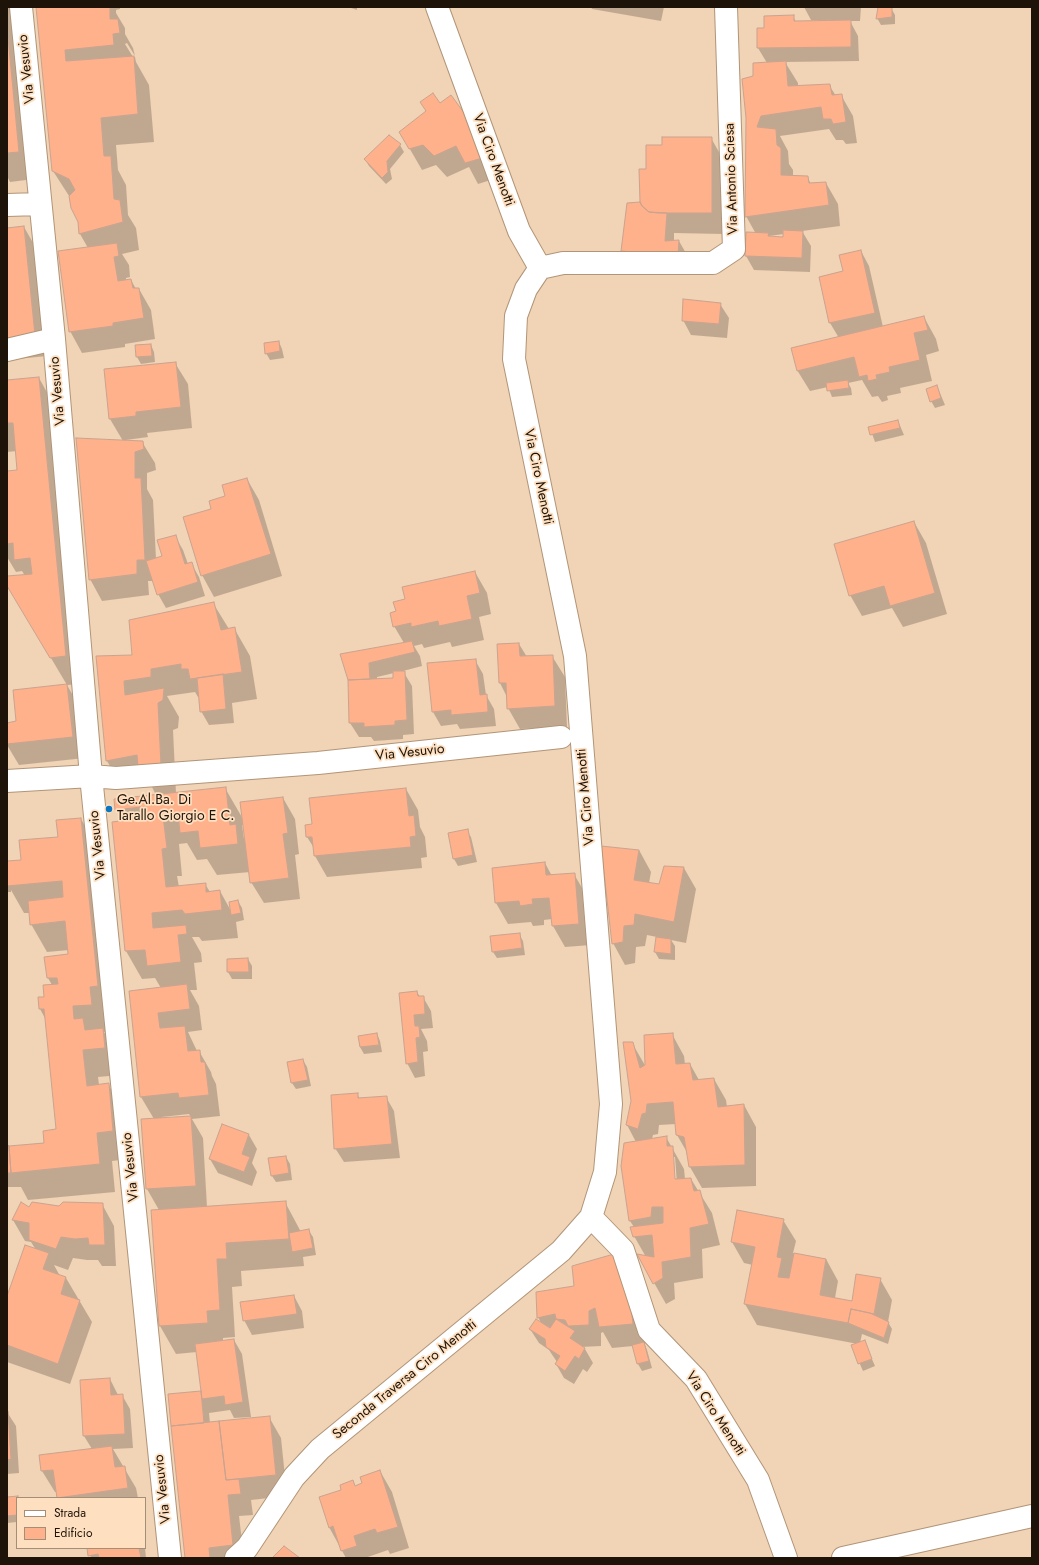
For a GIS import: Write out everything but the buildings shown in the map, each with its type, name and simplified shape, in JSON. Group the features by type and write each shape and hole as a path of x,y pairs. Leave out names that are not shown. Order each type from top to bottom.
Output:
{"street":[{"name":"Via Vesuvio","path":"21,7 54,339 92,776 170,1558"},
{"name":"Via Ciro Menotti","path":"438,7 519,231 540,268 526,289 516,316 514,359 575,656 611,1104 605,1172 591,1217 623,1250 649,1330 696,1379 758,1480 786,1558"},
{"name":"Via Antonio Sciesa","path":"540,268 563,263 714,263 734,249 726,7"},
{"path":"7,205 40,204"},
{"path":"7,350 54,339"},
{"name":"Via Vesuvio","path":"92,776 116,778 318,764 561,737"},
{"path":"7,781 92,776"},
{"name":"Seconda Traversa Ciro Menotti","path":"236,1558 246,1548 294,1478 320,1449 561,1251 591,1217"},
{"path":"843,1558 1032,1516"}],"place":[{"name":"Ge.Al.Ba. Di Tarallo Giorgio E C.","path":"109,809"}]}
